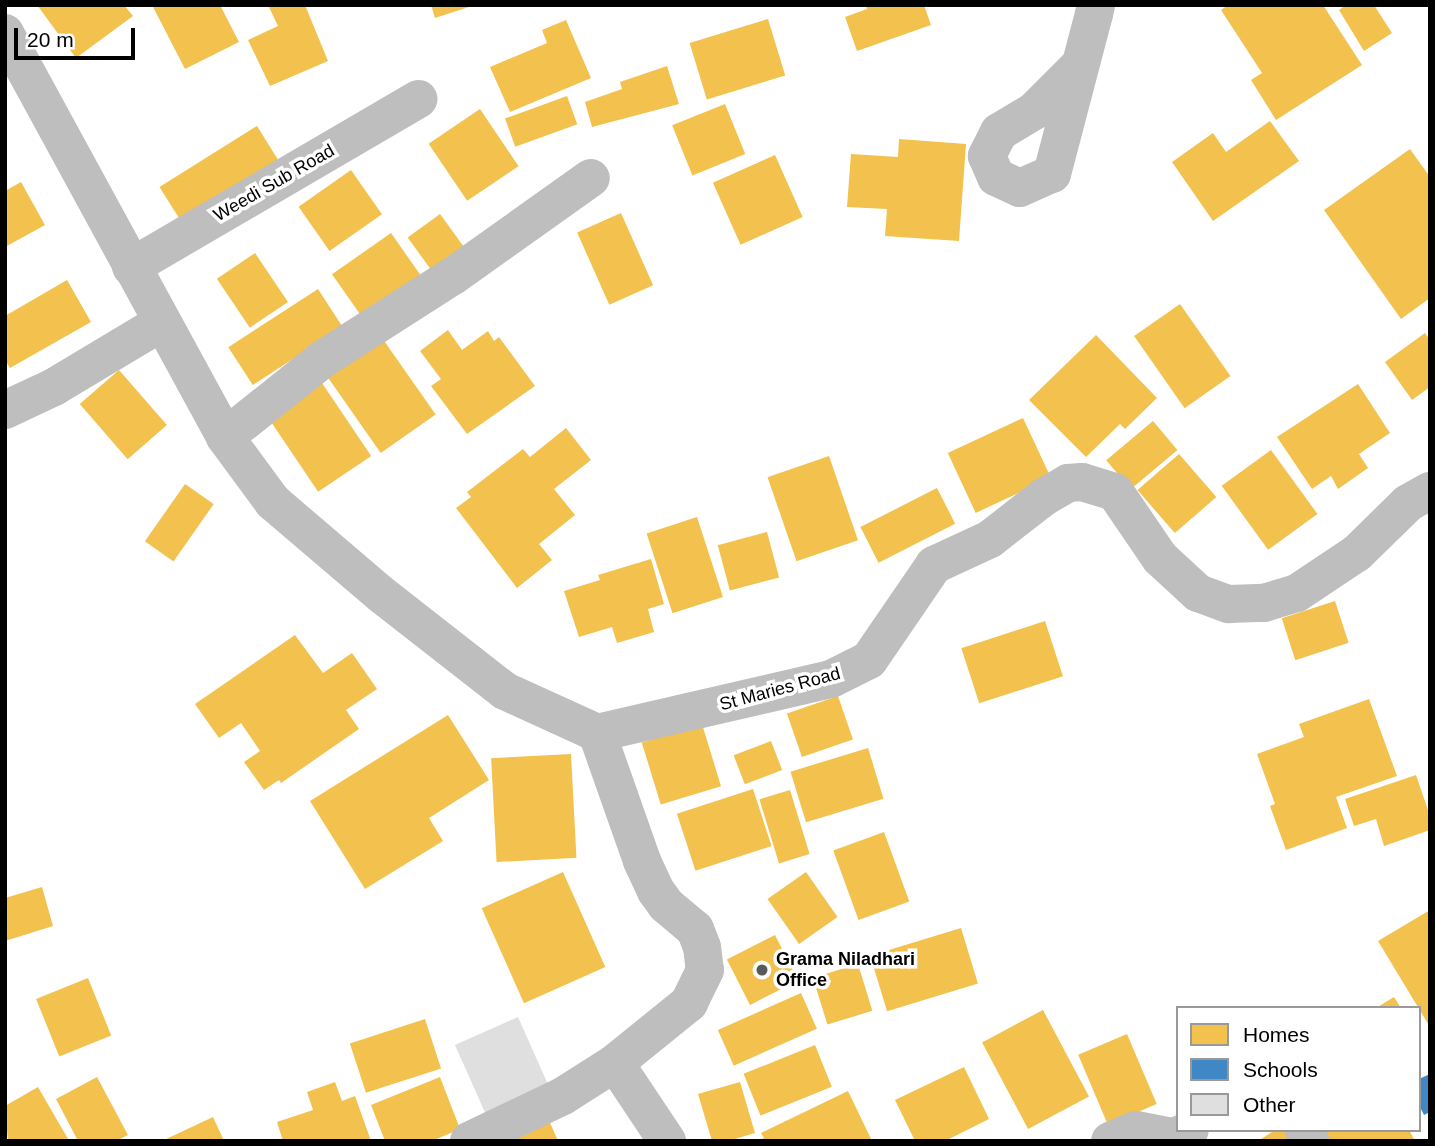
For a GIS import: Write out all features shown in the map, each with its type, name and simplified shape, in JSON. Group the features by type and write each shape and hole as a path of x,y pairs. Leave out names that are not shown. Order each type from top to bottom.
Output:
{"street":[{"path":"1080,65 1096,5"},
{"path":"5,33 225,437 273,502 382,595 505,691 597,733 642,861 666,905 695,929 702,947 705,970 689,1003 615,1063 563,1096 469,1141"},
{"name":"Weedi Sub Road","path":"131,267 418,99"},
{"path":"225,437 323,359 453,276 591,178"},
{"path":"5,410 54,387 161,323"},
{"name":"St Maries Road","path":"597,733 831,679 869,660 934,565 990,539 1044,497 1068,483 1082,482 1115,492 1160,558 1198,593 1229,604 1264,603 1297,593 1357,553 1408,503 1430,491"},
{"path":"615,1063 667,1141"},
{"path":"1110,1141 1136,1130 1173,1137 1185,1132"}],"building: Homes":[{"path":"37,5 124,5 133,16 76,58"},
{"path":"152,5 220,5 239,42 185,69"},
{"path":"268,5 305,5 328,61 270,86 248,40 278,26"},
{"path":"431,5 472,5 472,6 435,18"},
{"path":"866,5 924,5 931,25 857,51 845,17 867,9"},
{"path":"1228,5 1323,5 1362,65 1276,120 1251,80 1262,73 1221,10"},
{"path":"1346,5 1374,5 1392,33 1364,51 1339,10"},
{"path":"768,19 785,75 707,99 690,43"},
{"path":"566,20 591,78 510,112 490,67 547,43 542,30"},
{"path":"667,66 679,104 592,127 585,102 622,89 620,82"},
{"path":"567,96 577,124 515,147 505,119"},
{"path":"725,104 745,154 692,175 672,125"},
{"path":"480,109 519,166 467,201 429,144"},
{"path":"1270,121 1299,161 1213,221 1172,162 1213,133 1226,152"},
{"path":"257,126 281,164 183,225 159,187"},
{"path":"899,139 966,144 959,241 885,236 887,209 847,207 851,154 898,157"},
{"path":"1410,149 1430,177 1430,298 1401,319 1324,210"},
{"path":"775,155 803,217 741,245 713,183"},
{"path":"351,170 382,214 330,251 299,207"},
{"path":"21,182 45,225 5,247 5,191"},
{"path":"621,213 653,285 609,305 577,233"},
{"path":"440,214 465,248 432,271 408,238"},
{"path":"391,233 420,275 361,316 332,274"},
{"path":"255,253 288,302 250,328 217,279"},
{"path":"67,280 91,322 10,368 5,360 5,316"},
{"path":"318,289 343,327 253,385 228,347"},
{"path":"1180,304 1230,376 1185,408 1134,336"},
{"path":"448,330 462,350 488,331 494,341 499,337 535,386 467,434 431,386 441,379 420,351"},
{"path":"1425,333 1430,340 1430,387 1412,400 1385,362"},
{"path":"380,335 436,414 381,453 325,373"},
{"path":"1096,335 1157,398 1125,429 1120,424 1086,457 1029,400"},
{"path":"119,370 167,425 128,459 80,404"},
{"path":"322,383 371,456 318,492 269,419"},
{"path":"1358,384 1390,433 1359,454 1368,468 1338,489 1331,476 1312,489 1277,437"},
{"path":"1023,418 1051,478 976,513 948,453"},
{"path":"1153,421 1177,450 1131,489 1106,460"},
{"path":"566,428 591,460 554,489 575,515 539,544 552,560 517,588 456,508 471,497 467,492 523,449 530,457"},
{"path":"1271,450 1317,514 1268,550 1222,486"},
{"path":"1179,454 1216,497 1175,533 1137,490"},
{"path":"829,456 858,540 797,561 768,477"},
{"path":"185,484 214,504 174,561 145,541"},
{"path":"937,488 955,524 879,563 860,527"},
{"path":"697,517 723,597 673,613 647,533"},
{"path":"767,532 779,577 730,591 718,545"},
{"path":"651,559 664,604 648,609 654,632 617,643 612,627 579,637 564,591 600,580 598,575"},
{"path":"1335,601 1349,643 1295,660 1282,618"},
{"path":"1045,621 1063,676 979,703 961,648"},
{"path":"295,635 323,673 352,653 377,689 346,710 359,729 281,783 279,780 264,790 244,762 260,751 241,723 219,738 195,704"},
{"path":"838,696 853,739 802,757 787,714"},
{"path":"1369,699 1397,776 1336,797 1347,828 1286,850 1270,806 1275,804 1257,754 1304,737 1299,724"},
{"path":"448,715 489,780 429,818 443,841 365,889 310,801"},
{"path":"702,724 721,786 661,805 642,742"},
{"path":"771,741 782,770 745,784 734,755"},
{"path":"868,748 883,799 806,822 791,772"},
{"path":"571,754 576,858 497,862 491,758"},
{"path":"1416,775 1430,816 1430,830 1384,846 1376,819 1354,826 1345,799"},
{"path":"753,789 772,846 695,871 677,814"},
{"path":"790,790 810,854 779,863 759,799"},
{"path":"884,832 909,902 859,920 833,850"},
{"path":"563,872 605,967 524,1003 482,908"},
{"path":"806,872 838,917 799,944 767,899"},
{"path":"42,887 53,926 5,941 5,898"},
{"path":"1430,910 1430,1027 1421,1012 1421,1006 1417,1006 1378,941"},
{"path":"961,928 978,983 887,1011 870,956"},
{"name":"Grama Niladhari Office","path":"775,935 798,980 750,1005 727,960"},
{"path":"858,964 872,1011 827,1025 813,978"},
{"path":"88,978 111,1035 59,1056 36,999"},
{"path":"801,993 817,1029 734,1066 718,1030"},
{"path":"1394,997 1400,1006 1379,1006"},
{"path":"1043,1010 1089,1097 1028,1129 982,1042"},
{"path":"425,1019 441,1068 366,1093 350,1043"},
{"path":"1127,1034 1157,1104 1108,1125 1078,1055"},
{"path":"815,1045 832,1087 760,1116 744,1074"},
{"path":"964,1067 989,1119 945,1141 915,1141 895,1100"},
{"path":"97,1077 128,1135 116,1141 78,1141 56,1099"},
{"path":"440,1077 460,1129 432,1141 385,1141 371,1105"},
{"path":"335,1082 342,1101 355,1096 371,1141 283,1141 277,1122 313,1110 307,1092"},
{"path":"740,1082 755,1133 728,1141 712,1141 698,1094"},
{"path":"38,1087 68,1139 8,1141 5,1106"},
{"path":"848,1091 872,1141 758,1141 764,1138 761,1133"},
{"path":"213,1117 224,1141 162,1141"},
{"path":"548,1118 558,1141 496,1141"},
{"path":"1272,1132 1290,1132 1296,1141 1258,1141"},
{"path":"1325,1132 1410,1132 1415,1141 1323,1141 1320,1135"}],"building: Schools":[{"path":"1430,1074 1430,1112 1424,1115 1421,1109 1421,1078"}],"building: Other":[{"path":"518,1017 551,1091 488,1119 455,1045"}],"place":[{"name":"Grama Niladhari Office","path":"762,970"}]}
